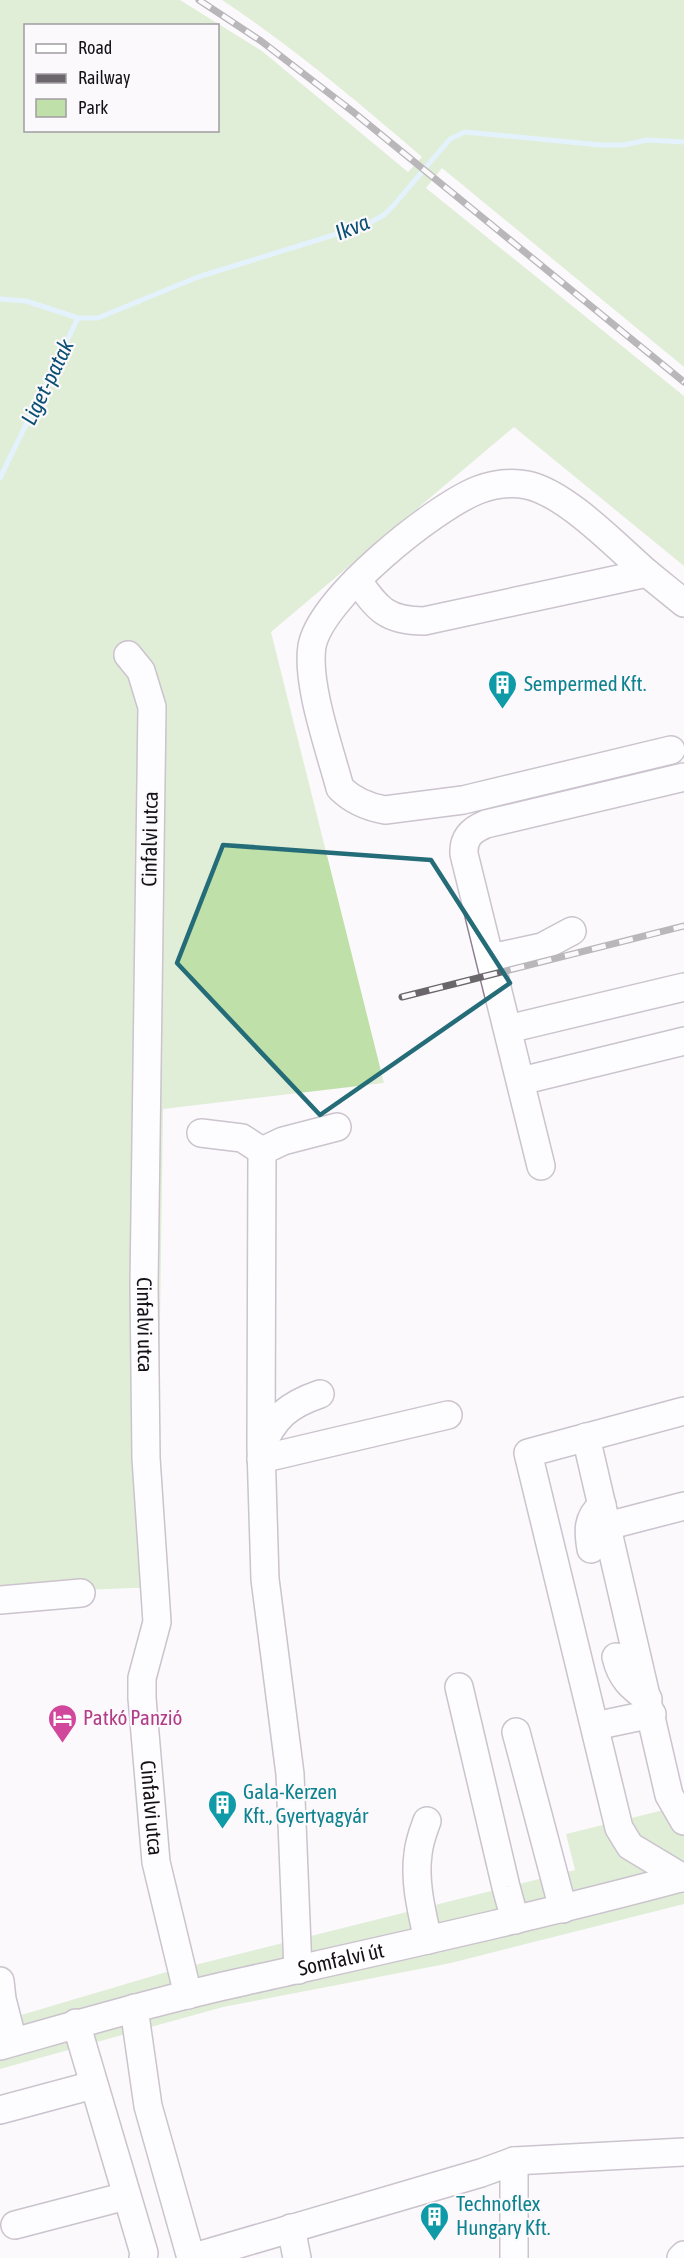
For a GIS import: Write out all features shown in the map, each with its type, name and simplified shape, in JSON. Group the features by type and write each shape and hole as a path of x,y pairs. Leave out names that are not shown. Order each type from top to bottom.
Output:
{"street":[{"path":"671,750 452,801 385,810 374,808 349,797 340,788 312,680 312,645 321,625 357,580 383,557 436,514 476,491 504,484 529,486 560,499 684,603"},
{"path":"357,580 374,604 384,613 401,620 423,621 648,573"},
{"name":"Cinfalvi utca","path":"128,655 141,671 152,706 144,1285 146,1458 157,1622 142,1678 142,1698 152,1798 154,1852 188,1995"},
{"path":"541,1166 464,854 464,846 470,833 486,824 684,777"},
{"path":"491,958 542,947 572,931"},
{"path":"508,1029 684,987"},
{"path":"521,1081 684,1041"},
{"path":"262,1151 282,1141 337,1127"},
{"path":"201,1133 242,1138 262,1151"},
{"path":"262,1151 261,1453 265,1579 290,1774 298,1970"},
{"path":"261,1453 268,1431 277,1418 302,1400 320,1394"},
{"path":"683,1878 630,1846 619,1828 528,1453 684,1411"},
{"path":"261,1453 448,1415"},
{"path":"586,1437 669,1795 684,1821"},
{"path":"591,1549 588,1527 591,1517 684,1506"},
{"path":"0,1600 81,1593"},
{"path":"616,1657 622,1677 650,1706"},
{"path":"459,1687 515,1920"},
{"path":"595,1726 650,1706"},
{"path":"516,1732 563,1909"},
{"path":"427,1821 420,1841 417,1866 421,1907 428,1940"},
{"name":"Somfalvi út","path":"6,2044 134,2008 563,1909 683,1878"},
{"path":"0,1981 6,2044"},
{"path":"134,2008 148,2106 191,2258 481,2173 514,2161 684,2152"},
{"path":"76,2023 144,2253 143,2258"},
{"path":"0,2110 93,2085"},
{"path":"514,2161 514,2258"},
{"path":"15,2225 126,2196"},
{"path":"291,2228 297,2258"}],"highlighted area":[{"path":"223,845 431,860 510,983 320,1115 177,963"}],"green space":[{"path":"0,0 180,0 219,24 24,24 24,132 219,132 219,24 262,51 408,172 422,157 300,56 222,0 684,0 684,367 442,168 426,188 684,396 684,566 514,427 271,632 384,1083 163,1109 158,1467 161,1587 0,1593"},
{"path":"684,1805 684,1904 451,1963 223,2007 0,2069 0,2001 11,1998 21,2015 163,1973 575,1870 566,1834"}],"waterway":[{"name":"Ikva","path":"0,299 26,301 78,318 98,318 198,277 366,225 384,215 393,206 450,139 465,132 601,145 624,145 647,140 684,142"},
{"name":"Liget-patak","path":"0,478 78,318"}],"railway":[{"path":"199,0 261,41 352,111 684,382"},
{"path":"402,997 684,926"}],"place":[{"name":"Sempermed Kft.","path":"503,710"},
{"name":"Patkó Panzió","path":"62,1744"},
{"name":"Gala-Kerzen Kft., Gyertyagyár","path":"222,1830"},
{"name":"Technoflex Hungary Kft.","path":"435,2242"}]}
